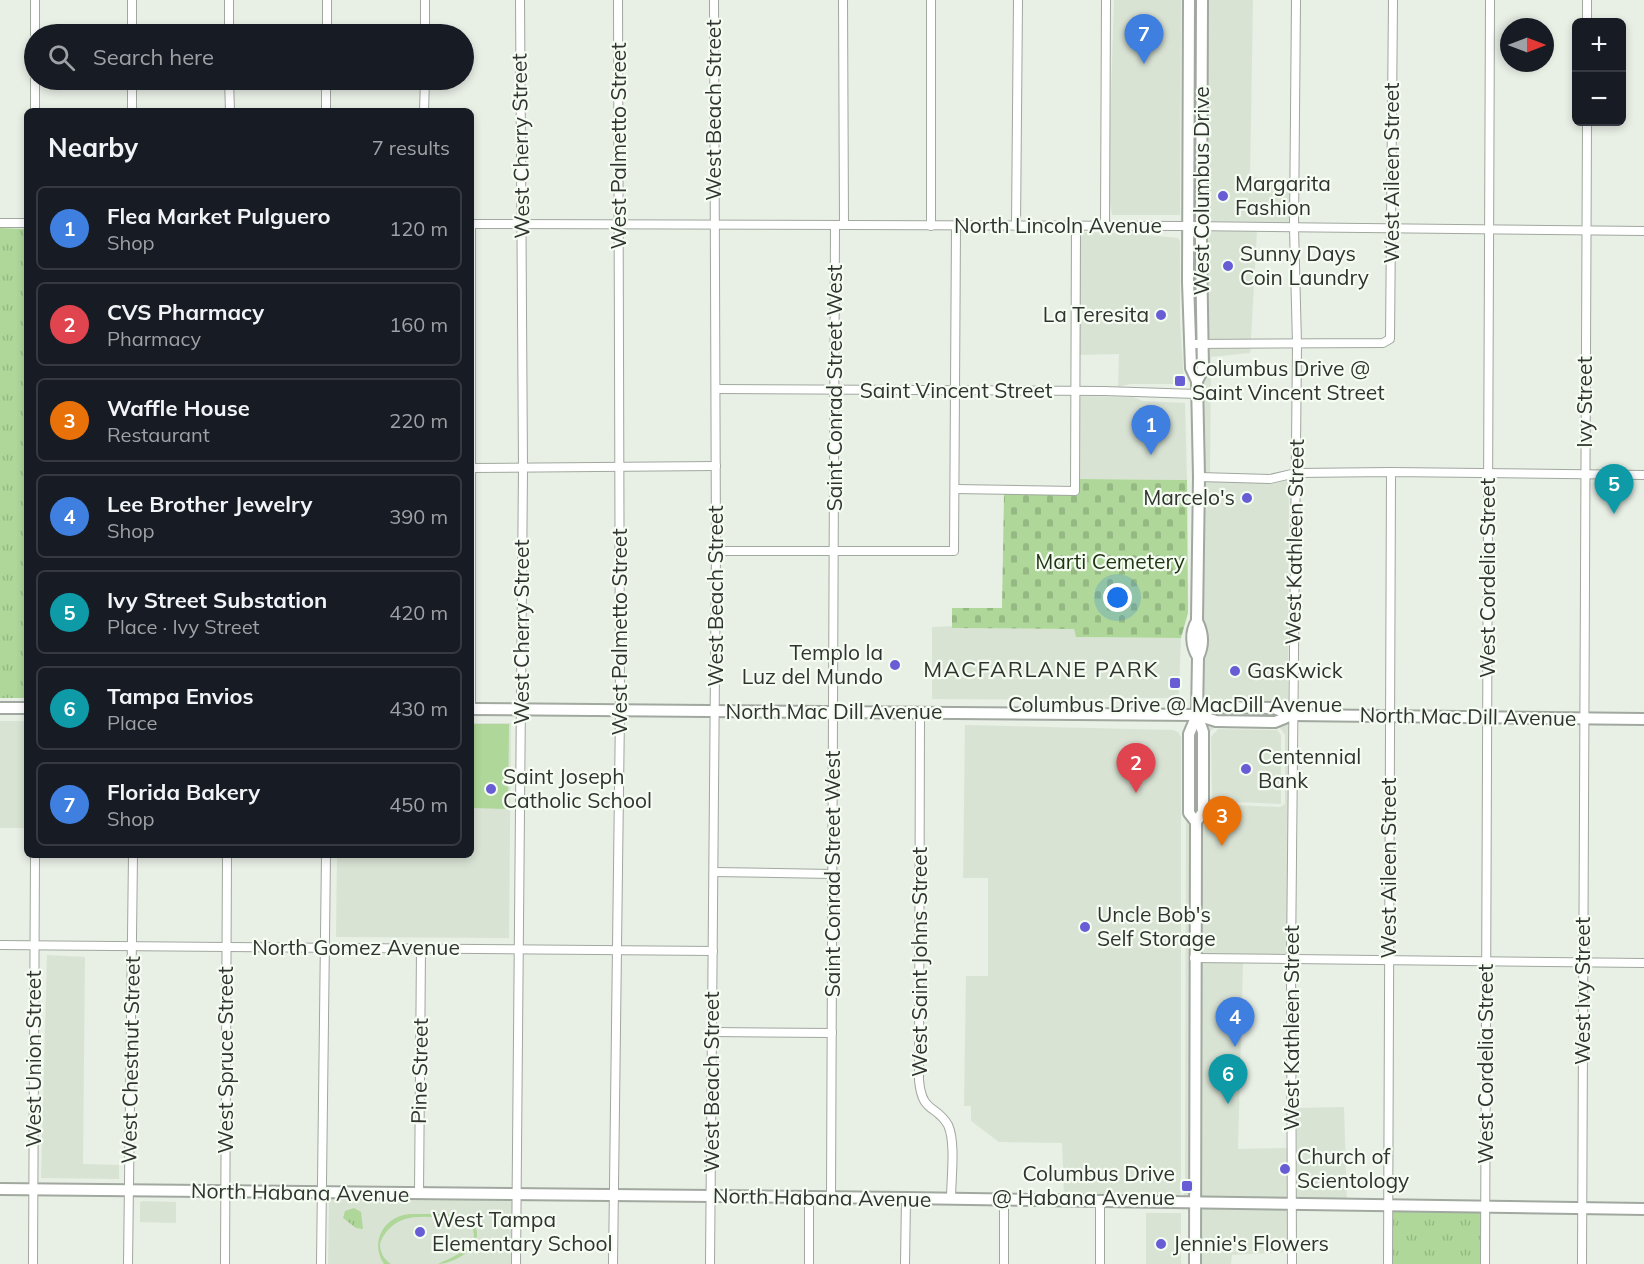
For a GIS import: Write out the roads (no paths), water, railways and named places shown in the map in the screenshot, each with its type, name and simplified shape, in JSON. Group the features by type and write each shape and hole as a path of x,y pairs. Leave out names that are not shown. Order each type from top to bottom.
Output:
{"street":[{"path":"35,0 35,24"},
{"path":"132,0 132,24"},
{"path":"229,0 229,24"},
{"path":"327,0 327,24"},
{"path":"425,0 425,24"},
{"name":"West Cherry Street","path":"516,1264 523,468 520,0"},
{"name":"West Palmetto Street","path":"613,1264 620,711 618,0"},
{"name":"West Beach Street","path":"710,1264 716,551 714,0"},
{"name":"Saint Conrad Street West","path":"831,1198 835,391 843,0"},
{"path":"931,0 931,226"},
{"path":"1017,226 1018,0"},
{"path":"1105,226 1106,0"},
{"name":"West Columbus Drive","path":"1189,0 1190,344 1191,368 1197,381 1199,477 1197,621 1202,631 1202,650 1197,657 1197,715 1189,734 1189,813 1196,822 1195,1264"},
{"name":"West Columbus Drive","path":"1197,381 1203,369 1202,0"},
{"name":"West Kathleen Street","path":"1292,1264 1292,715 1297,344 1294,227 1296,0"},
{"name":"West Aileen Street","path":"1297,344 1383,343 1390,339 1393,0"},
{"name":"West Cordelia Street","path":"1485,1264 1490,0"},
{"path":"1587,0 1587,18"},
{"path":"35,90 35,108"},
{"path":"132,90 132,108"},
{"path":"230,90 230,108"},
{"path":"326,90 326,108"},
{"path":"424,90 424,108"},
{"name":"Ivy Street","path":"1584,718 1587,126"},
{"path":"0,223 24,223"},
{"name":"North Lincoln Avenue","path":"474,224 1201,226 1644,231"},
{"path":"716,551 954,551 956,226"},
{"path":"954,489 1075,491 1076,226"},
{"path":"1190,344 1297,344"},
{"name":"Saint Vincent Street","path":"716,389 1197,394"},
{"path":"474,468 716,466"},
{"path":"1199,477 1270,478 1296,473 1391,472 1644,476"},
{"name":"West Aileen Street","path":"1388,1264 1391,472"},
{"name":"North Mac Dill Avenue","path":"474,710 1197,715 1215,707 1275,708 1292,715 1644,719"},
{"path":"0,708 24,708"},
{"name":"West Saint Johns Street","path":"920,712 919,1080 920,1094 926,1104 943,1118 950,1131 951,1199"},
{"name":"West Ivy Street","path":"1582,1264 1584,718"},
{"name":"West Union Street","path":"33,1264 35,858"},
{"name":"West Chestnut Street","path":"128,1264 133,858"},
{"name":"West Spruce Street","path":"225,1264 227,858"},
{"path":"321,1264 326,858"},
{"path":"714,872 832,874"},
{"name":"North Gomez Avenue","path":"0,945 713,951"},
{"name":"Pine Street","path":"419,1194 421,948"},
{"path":"1194,958 1644,963"},
{"path":"713,1032 832,1033"},
{"name":"North Habana Avenue","path":"0,1189 614,1197 906,1198 1644,1209"},
{"path":"808,1264 809,1198"},
{"path":"905,1264 906,1198"},
{"path":"1004,1200 1004,1264"},
{"path":"1100,1201 1100,1264"}],"place":[{"name":"Florida Bakery","path":"1144,64"},
{"name":"Margarita Fashion","path":"1223,196"},
{"name":"Sunny Days Coin Laundry","path":"1228,266"},
{"name":"La Teresita","path":"1161,315"},
{"name":"Columbus Drive @ Saint Vincent Street","path":"1180,381"},
{"name":"Flea Market Pulguero","path":"1151,455"},
{"name":"Marcelo's","path":"1247,498"},
{"name":"Ivy Street Substation","path":"1614,514"},
{"name":"Templo la Luz del Mundo","path":"895,665"},
{"name":"GasKwick","path":"1235,671"},
{"name":"Columbus Drive @ MacDill Avenue","path":"1175,683"},
{"name":"Centennial Bank","path":"1246,769"},
{"name":"Saint Joseph Catholic School","path":"491,789"},
{"name":"CVS Pharmacy","path":"1136,793"},
{"name":"Waffle House","path":"1222,846"},
{"name":"Uncle Bob's Self Storage","path":"1085,927"},
{"name":"Lee Brother Jewelry","path":"1235,1047"},
{"name":"Tampa Envios","path":"1228,1104"},
{"name":"Church of Scientology","path":"1285,1169"},
{"name":"Columbus Drive @ Habana Avenue","path":"1187,1186"},
{"name":"West Tampa Elementary School","path":"420,1232"},
{"name":"Jennie's Flowers","path":"1161,1244"}],"district":[{"name":"MACFARLANE PARK","path":"1041,669"}],"park label":[{"name":"Marti Cemetery","path":"1110,562"}]}
